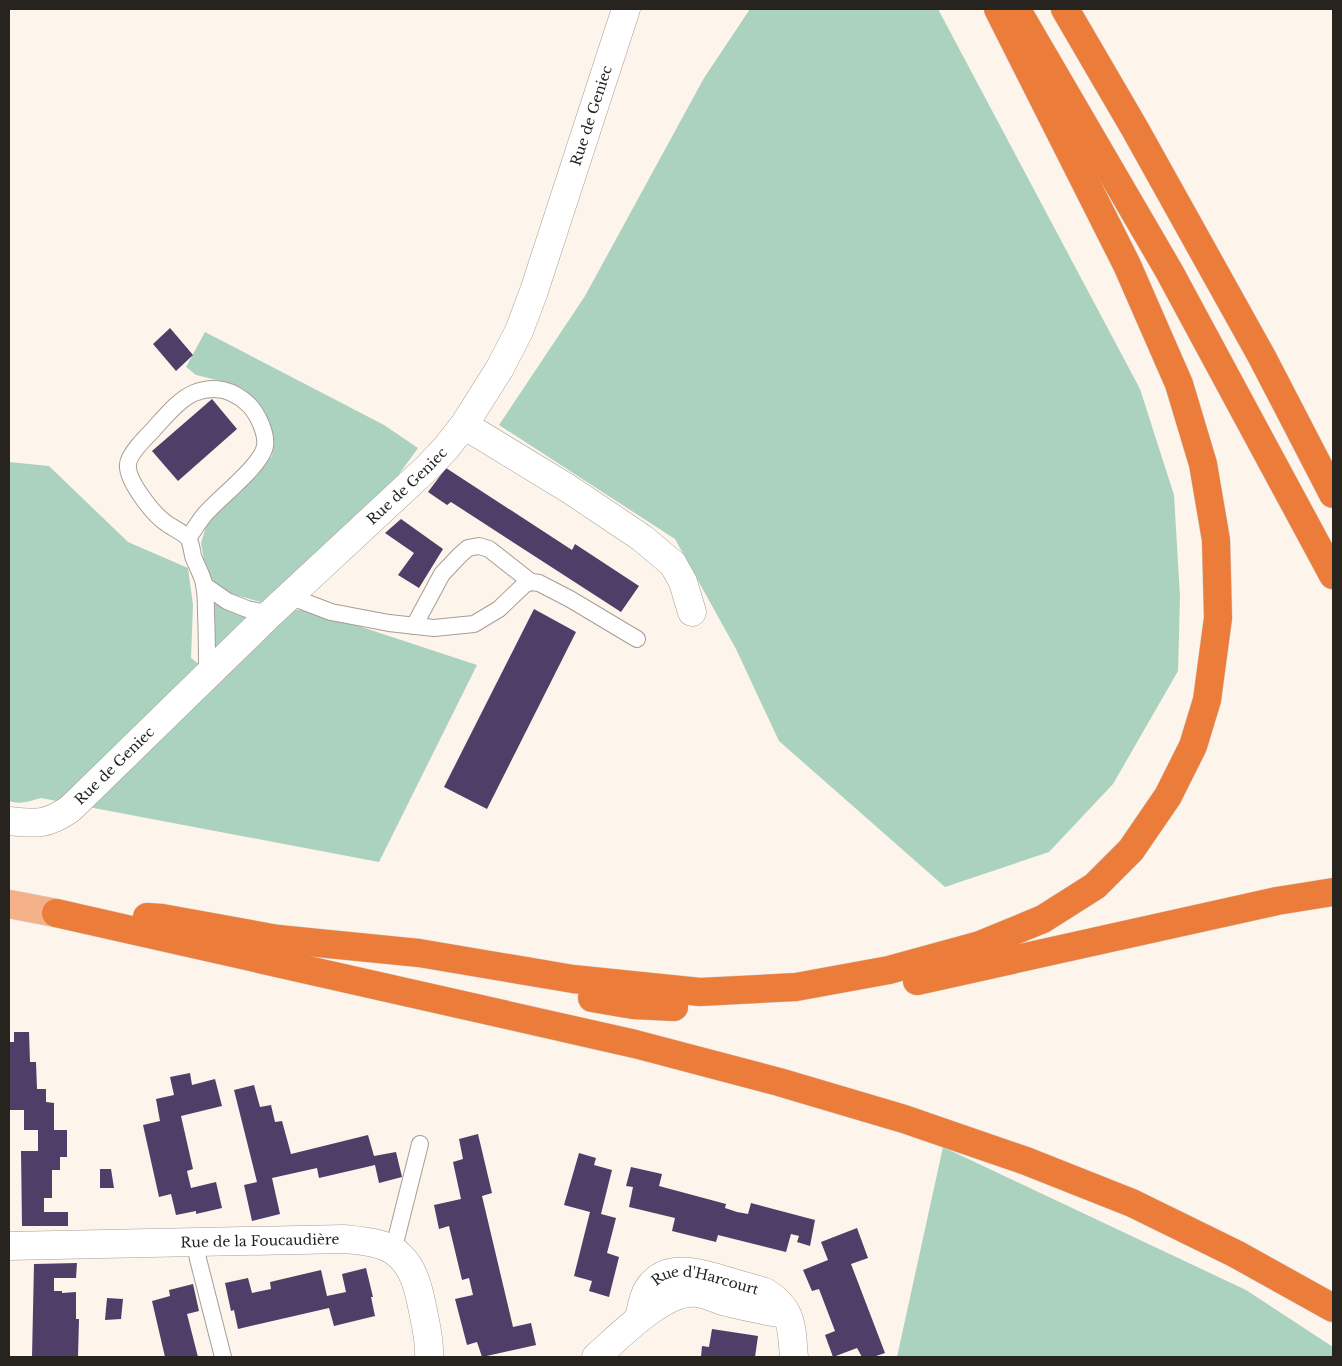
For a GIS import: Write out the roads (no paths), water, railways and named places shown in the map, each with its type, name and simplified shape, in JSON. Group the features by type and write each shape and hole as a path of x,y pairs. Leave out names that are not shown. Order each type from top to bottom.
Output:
{"highway":[{"path":"278,939 419,953 573,979 700,992 796,987 889,970 980,945 1043,919 1095,886 1131,850 1168,796 1193,746 1207,700 1218,618 1216,540 1203,464 1179,384 1127,265 998,9"},
{"path":"1016,9 1169,271 1333,575"},
{"path":"1065,9 1140,138 1262,357 1333,494"},
{"path":"56,913 162,918 633,1005 714,1009 774,1006 846,996 1276,901 1333,892"},
{"path":"56,913 635,1044 779,1082 904,1119 1026,1161 1132,1203 1236,1254 1333,1308"}],"main road":[{"path":"9,904 56,913"}],"street":[{"name":"Rue de Geniec","path":"9,821 37,823 54,819 70,809 270,614 428,467 464,425 500,368 519,331 534,291 626,9"},
{"path":"464,425 569,489 642,538 673,564 683,582 692,612"},
{"name":"Rue de la Foucaudière","path":"9,1246 344,1239 380,1244 402,1257 412,1272 419,1289 428,1337 429,1357"},
{"name":"Rue d'Harcourt","path":"596,1357 639,1318 669,1298 694,1292 759,1310 787,1314 790,1321 794,1357"}],"lane":[{"path":"188,538 206,513 252,468 265,447 262,428 253,409 234,393 224,389 212,388 188,395 148,435 131,456 128,464 132,482 142,497 164,522 188,538 204,585 207,675"},
{"path":"414,626 442,574 468,548 479,546 489,550 531,582"},
{"path":"290,596 331,612 389,623 434,628 474,624 500,609 524,584 531,582 539,583 570,599 638,639"},
{"path":"204,585 227,601 247,609 270,614"},
{"path":"393,1251 420,1144"},
{"path":"195,1243 223,1357"}]}
